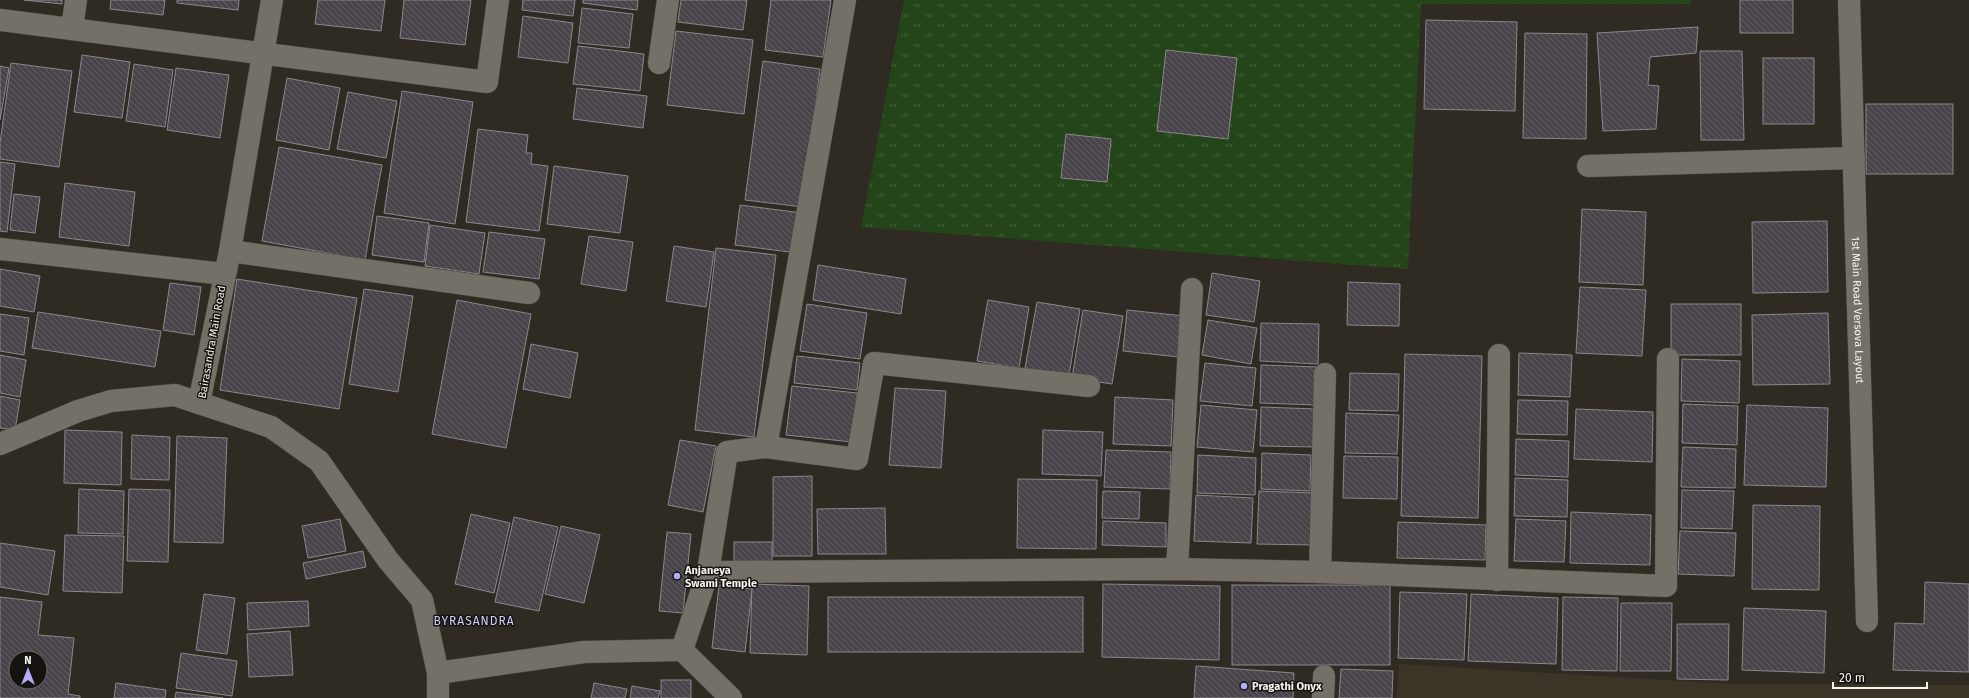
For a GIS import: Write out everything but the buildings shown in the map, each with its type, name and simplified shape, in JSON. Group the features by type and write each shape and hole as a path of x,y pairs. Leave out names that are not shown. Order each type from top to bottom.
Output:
{"street":[{"path":"72,29 76,0"},
{"name":"Bairasandra Main Road","path":"272,0 230,251 224,274 199,403 271,427 319,461 388,560 422,600 438,673 438,698"},
{"path":"0,20 487,82 498,0"},
{"path":"659,63 668,0"},
{"path":"766,447 845,0"},
{"name":"1st Main Road Versova Layout","path":"1849,0 1867,621"},
{"path":"1588,166 1854,158"},
{"path":"0,249 224,274"},
{"path":"230,251 529,293"},
{"path":"1177,569 1192,288"},
{"path":"1497,580 1499,355"},
{"path":"708,572 1177,569 1320,572 1666,586 1668,359"},
{"path":"682,650 708,572 727,452 766,447 858,459 874,362 1089,386"},
{"path":"1320,572 1325,374"},
{"path":"0,444 78,411 110,401 175,395 199,403"},
{"path":"438,673 584,652 682,650 731,698"},
{"path":"1323,698 1324,676"}],"shaded area":[{"path":"1399,664 1732,684 1969,685 1969,698 1397,698"}],"green space":[{"path":"904,0 1691,0 1691,4 1421,4 1408,269 861,227"}],"place":[{"name":"Anjaneya Swami Temple","path":"677,576"},
{"name":"Pragathi Onyx","path":"1244,686"}],"district":[{"name":"BYRASANDRA","path":"474,621"}]}
